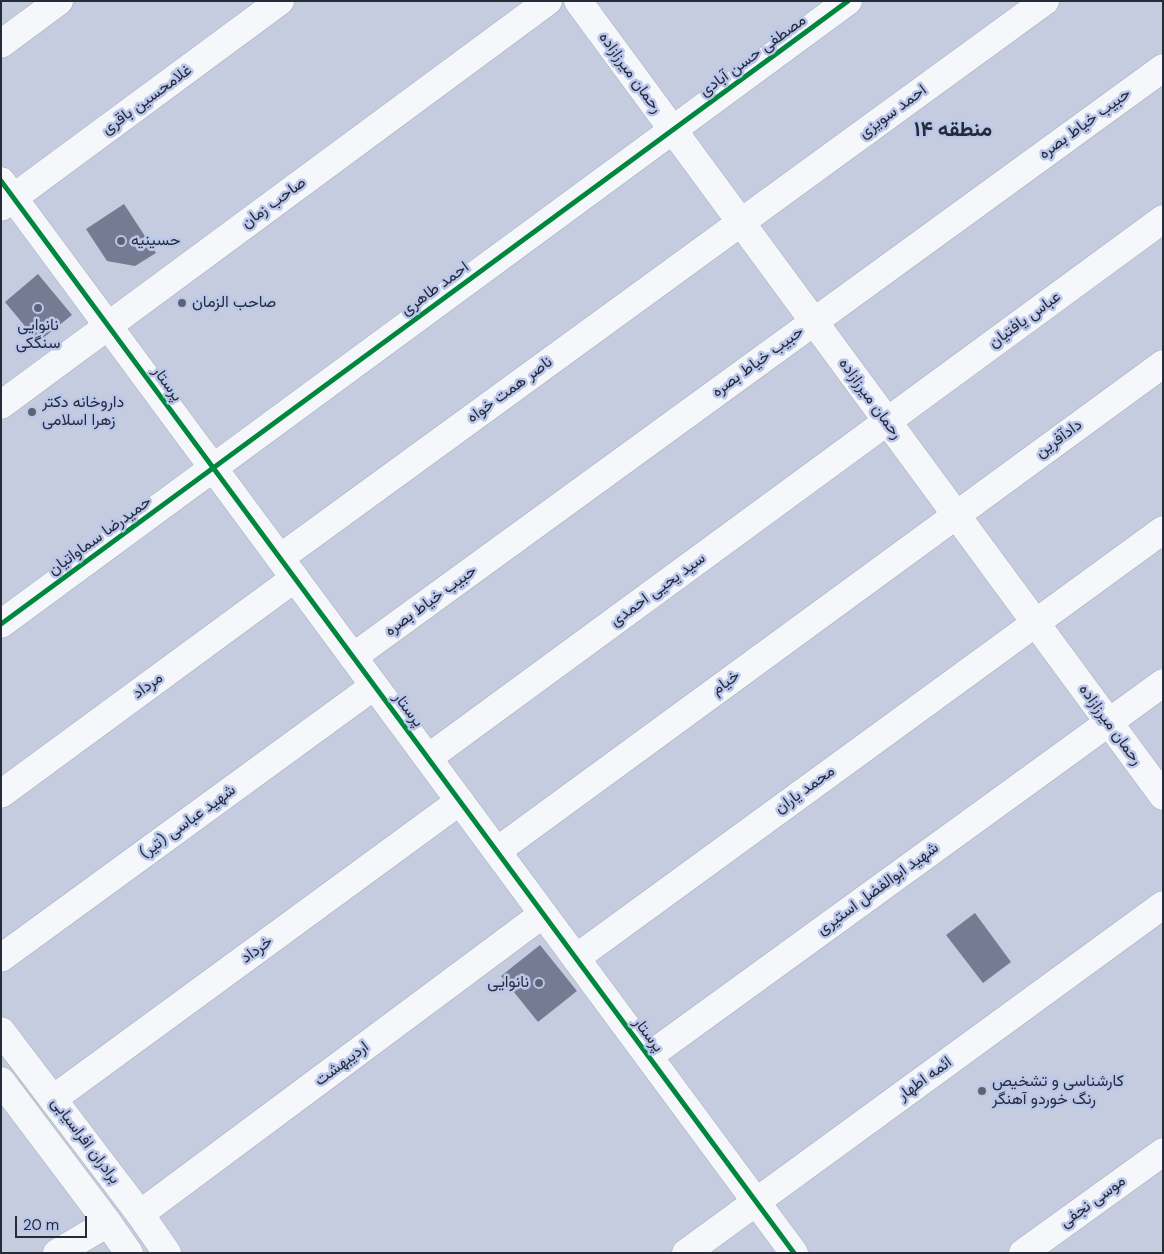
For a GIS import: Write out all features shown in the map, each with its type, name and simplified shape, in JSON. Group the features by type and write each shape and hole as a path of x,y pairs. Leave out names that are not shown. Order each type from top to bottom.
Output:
{"street":[{"path":"1,44 59,1"},
{"name":"غلامحسین باقری","path":"5,195 280,1"},
{"name":"صاحب زمان","path":"1,405 548,1"},
{"name":"رحمان میرزازاده","path":"578,1 1163,796"},
{"name":"مصطفی حسن آبادی","path":"673,130 848,1"},
{"name":"احمد سویزی","path":"741,223 1045,1"},
{"name":"حبیب خیاط بصره","path":"353,657 1163,68"},
{"name":"احمد طاهری","path":"213,468 673,130"},
{"name":"پرستار","path":"5,195 108,326 794,1253"},
{"name":"عباس یافتیان","path":"887,422 1163,219"},
{"name":"ناصر همت خواه","path":"287,568 741,223"},
{"name":"دادآفرین","path":"956,515 1163,364"},
{"name":"سید یحیی احمدی","path":"428,758 887,422"},
{"name":"حمیدرضا سماواتیان","path":"1,624 213,468"},
{"name":"خیام","path":"496,851 956,515"},
{"name":"محمد یاران","path":"576,958 1163,530"},
{"name":"مرداد","path":"1,794 287,568"},
{"name":"شهید ابوالفضل استیری","path":"648,1056 1163,683"},
{"name":"شهید عباسی (تیر)","path":"1,958 374,686"},
{"name":"خرداد","path":"54,1099 460,802"},
{"name":"ائمه اطهار","path":"686,1253 1163,905"},
{"name":"اردیبهشت","path":"140,1214 543,914"},
{"name":"برادران افراسیابی","path":"1,1030 140,1214 167,1253"},
{"name":"برادران افراسیابی","path":"1,1081 129,1253"},
{"name":"موسی نجفی","path":"1023,1253 1163,1152"},
{"path":"57,1253 108,1223"}],"building":[{"name":"حسینیه","path":"124,204 156,253 135,266 107,261 86,229"},
{"name":"نانوایی سنگکی","path":"38,274 72,315 38,342 5,302"},
{"path":"975,913 1011,962 983,983 946,935"},
{"name":"نانوایی","path":"540,945 577,991 538,1022 501,976"}],"cycle path":[{"path":"1,624 848,1"},
{"path":"1,181 794,1253"}],"place":[{"name":"حسینیه","path":"121,241"},
{"name":"صاحب الزمان","path":"182,303"},
{"name":"نانوایی سنگکی","path":"38,308"},
{"name":"داروخانه دکتر زهرا اسلامی","path":"32,412"},
{"name":"نانوایی","path":"539,983"},
{"name":"کارشناسی و تشخیص رنگ خوردو آهنگر","path":"982,1091"}],"district":[{"name":"منطقه ۱۴","path":"953,130"}]}
